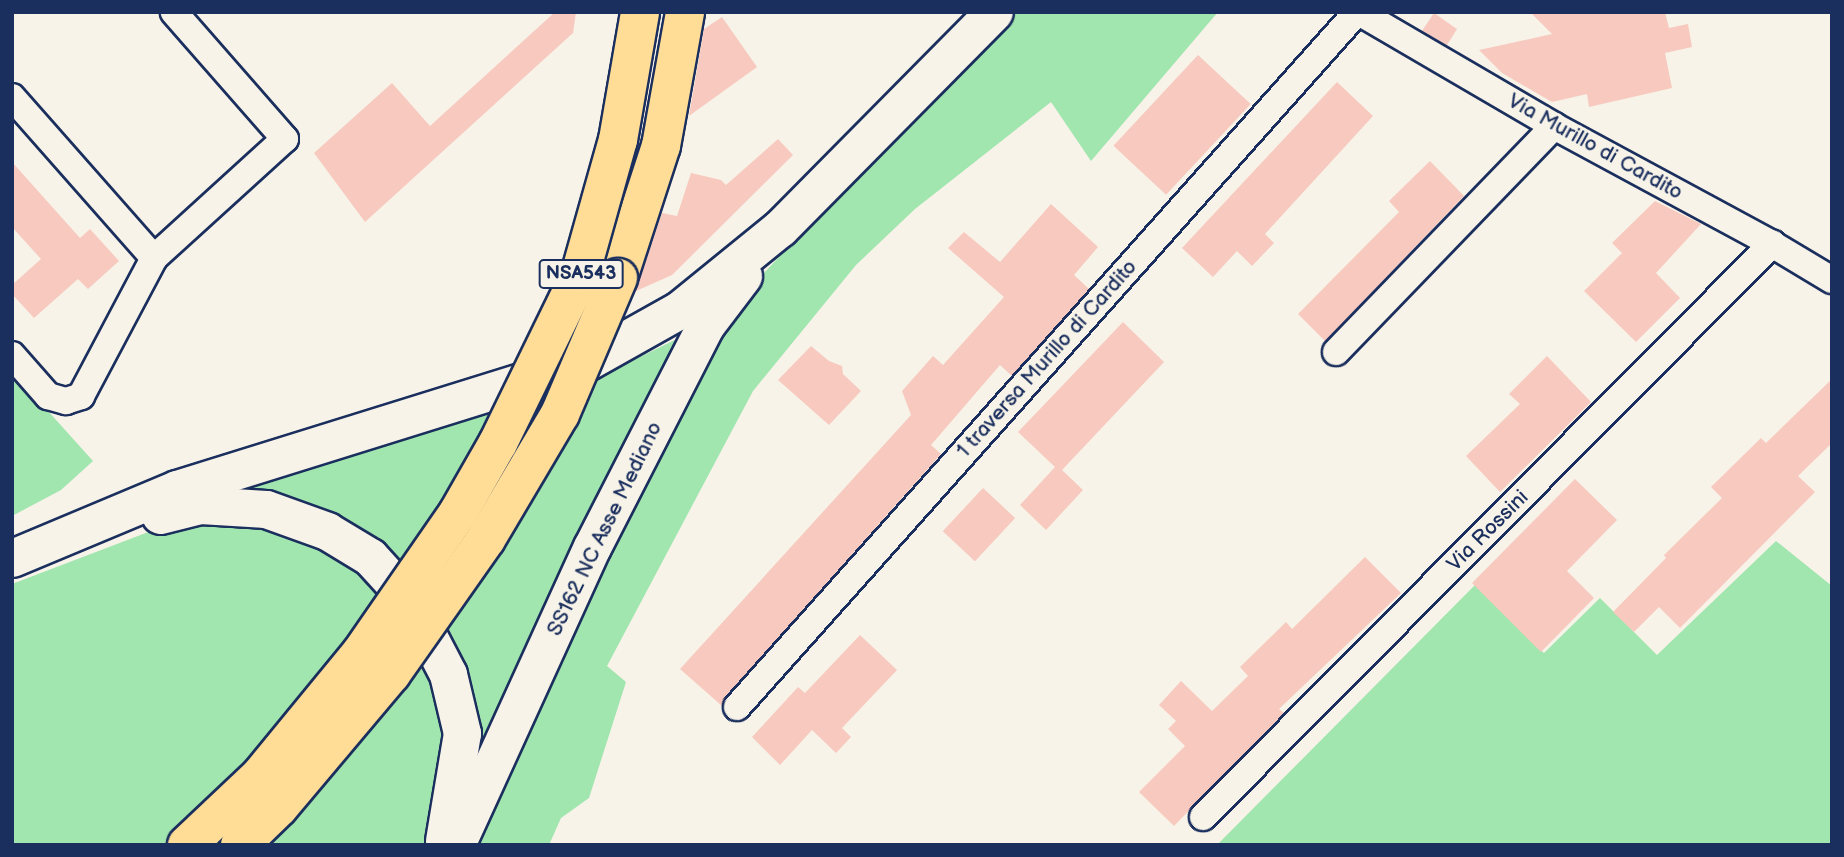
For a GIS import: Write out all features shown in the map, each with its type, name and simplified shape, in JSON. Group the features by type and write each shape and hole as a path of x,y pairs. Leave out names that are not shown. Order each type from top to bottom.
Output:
{"highway":[{"name":"NSA543","path":"187,845 260,776 361,653 458,513 498,443 580,275 618,140 640,12"},
{"name":"NSA543","path":"240,845 279,807 391,674 486,538 560,414 618,278 661,146 685,12"}],"street":[{"path":"12,355 48,396 66,401 81,396 154,258 285,139 174,12"},
{"name":"SS162 NC Asse Mediano","path":"948,56 981,12"},
{"name":"SS162 NC Asse Mediano","path":"12,558 177,489 588,361 679,310 780,228 994,12"},
{"name":"Via Murillo di Cardito","path":"1358,12 1554,126 1772,244 1832,280"},
{"name":"1 traversa Murillo di Cardito","path":"737,707 1358,12"},
{"path":"12,97 154,258"},
{"path":"1336,352 1554,126"},
{"name":"SS162 NC Asse Mediano","path":"456,845 487,783 592,547 699,339 780,228"},
{"name":"Via Rossini","path":"1203,817 1772,244"},
{"path":"86,529 200,505 266,509 327,531 370,557 410,601 448,674 462,733 443,845"}],"green space":[{"path":"1008,12 1218,12 1091,161 1051,102 915,209 856,265 753,391 607,666 626,682 589,798 561,818 549,845 480,845 628,502 714,337 764,273"},
{"path":"685,335 603,485 482,769 477,768 478,737 469,676 444,619 218,487 480,414 609,372"},
{"path":"12,371 93,461 61,490 12,516"},
{"path":"194,521 260,523 337,553 374,583 435,676 447,741 442,800 424,845 12,845 12,584 151,531"},
{"path":"1776,541 1832,586 1832,845 1217,845 1475,585 1544,653 1600,598 1657,655"}],"building":[{"path":"555,12 576,12 573,33 365,222 314,153 392,83 430,126"},
{"path":"1530,12 1665,12 1669,28 1688,24 1692,47 1665,53 1672,88 1589,107 1587,94 1552,102 1502,73 1479,50 1552,34"},
{"path":"1434,13 1457,29 1447,45 1422,31"},
{"path":"722,17 757,67 689,116 704,29"},
{"path":"1198,55 1251,104 1166,195 1113,146"},
{"path":"1337,82 1373,116 1265,234 1274,243 1252,266 1237,251 1213,277 1182,248"},
{"path":"778,139 793,155 672,275 636,291 662,213 677,216 691,173 721,180 726,185"},
{"path":"1430,161 1464,196 1325,341 1298,314 1399,212 1389,201"},
{"path":"12,162 80,238 90,229 119,261 88,289 78,279 34,318 12,294 12,285 41,259 12,227"},
{"path":"1655,201 1701,224 1656,273 1680,298 1636,342 1584,291 1622,253 1612,243"},
{"path":"1051,204 1098,247 1074,275 1089,289 1012,376 1000,365 931,445 941,454 725,697 722,706 680,669 911,415 902,391 933,356 943,365 1004,297 948,248 964,232 1000,262"},
{"path":"1123,322 1164,362 1062,470 1083,490 1046,530 1020,505 1055,467 1018,432"},
{"path":"811,346 829,361 842,366 843,374 861,391 829,425 778,380"},
{"path":"1547,356 1591,402 1500,492 1466,456 1520,404 1509,394"},
{"path":"1832,379 1832,443 1798,476 1815,492 1680,628 1659,607 1634,632 1613,612 1666,558 1664,555 1722,498 1711,487 1761,438 1766,443"},
{"path":"1575,479 1617,520 1567,571 1594,598 1541,652 1472,583"},
{"path":"983,488 1015,518 975,561 943,531"},
{"path":"1365,557 1401,593 1279,709 1284,713 1174,826 1139,792 1185,746 1168,729 1176,721 1159,705 1181,681 1212,711 1248,676 1240,667 1286,622 1292,629"},
{"path":"860,635 897,670 842,728 851,737 836,753 812,730 780,765 752,737 798,687 805,693"}]}
